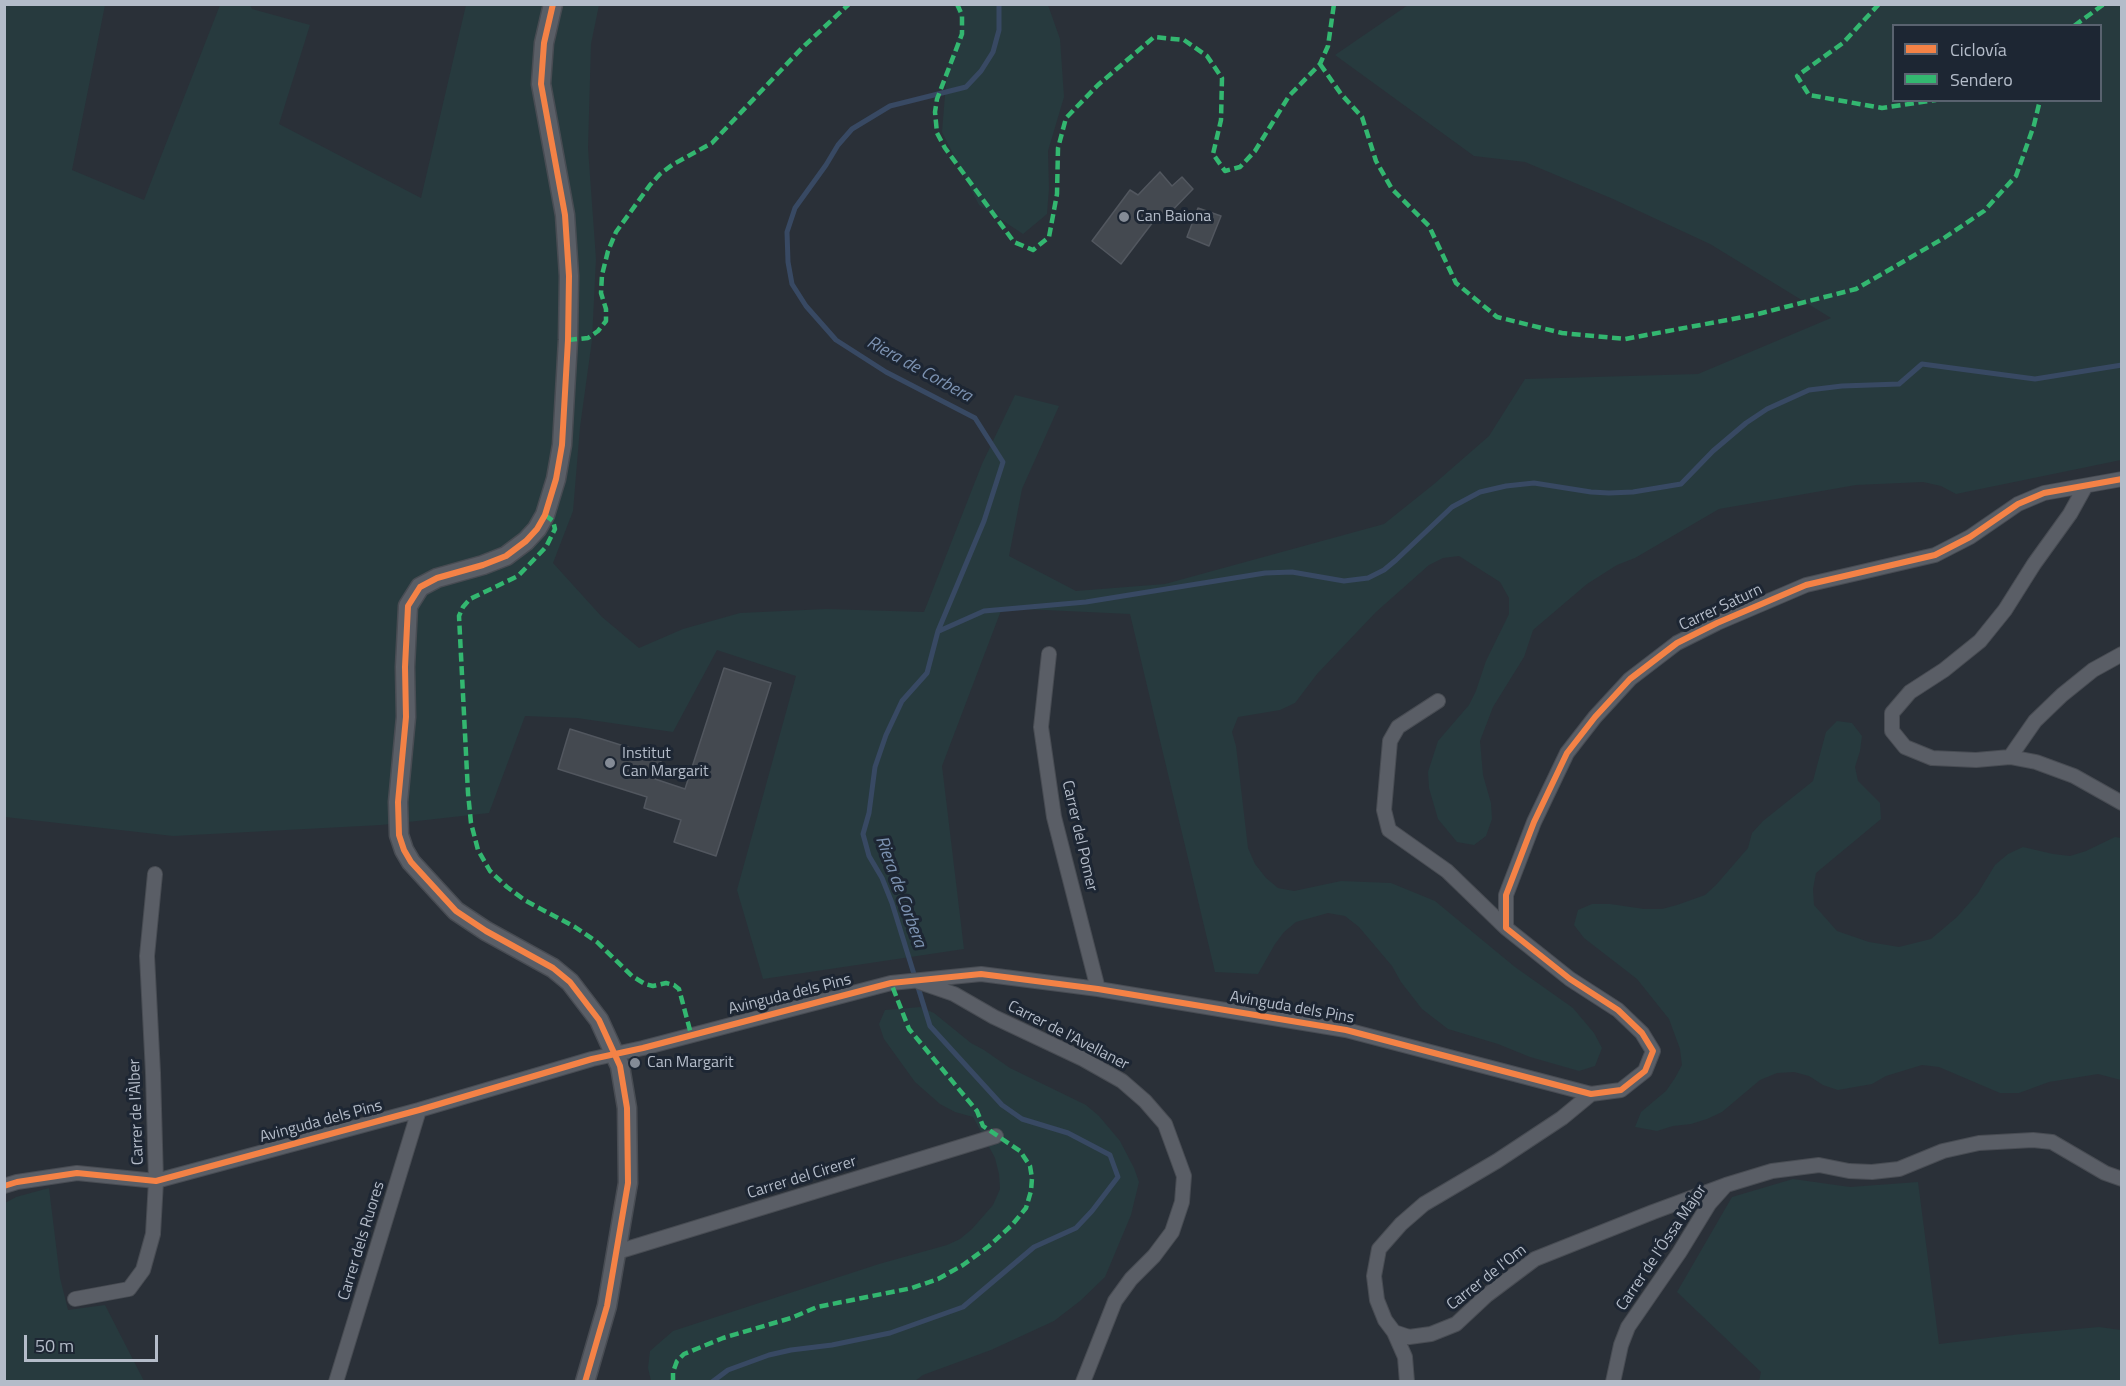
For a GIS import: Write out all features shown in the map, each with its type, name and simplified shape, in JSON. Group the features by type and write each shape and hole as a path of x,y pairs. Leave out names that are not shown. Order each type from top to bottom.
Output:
{"street":[{"path":"553,4 544,43 541,84 564,203 569,276 562,445 556,479 545,515 537,529 526,541 506,556 437,578 420,587 408,606 405,667 406,717 398,802 399,835 411,862 456,910 486,931 553,968 570,982 599,1020 616,1054 625,1090 629,1146 628,1184 607,1306 585,1382"},
{"name":"Carrer Saturn","path":"1506,928 1506,896 1534,822 1567,753 1595,717 1630,680 1677,643 1717,623 1806,585 1935,555 1970,537 2018,504 2044,493 2121,479"},
{"path":"2085,487 2070,514 2005,610 1980,641 1910,692 1892,713 1892,731 1905,747 1932,758 1976,760 2010,757 2036,762 2074,776 2121,803"},
{"name":"Carrer del Pomer","path":"1049,654 1041,727 1052,806 1098,989"},
{"path":"2010,757 2035,721 2062,695 2093,670 2121,654"},
{"path":"1407,1382 1405,1357 1377,1300 1374,1276 1379,1249 1401,1224 1424,1204 1497,1161 1562,1118 1591,1094 1621,1090 1645,1071 1653,1051 1642,1033 1618,1010 1570,979 1506,928 1447,871 1389,830 1384,810 1390,741 1398,726 1438,701"},
{"name":"Carrer de l'Àlber","path":"75,1299 129,1288 143,1270 153,1234 156,1181 147,956 155,874"},
{"name":"Avinguda dels Pins","path":"4,1186 77,1173 156,1181 419,1110 592,1059 891,983 981,974 1098,989 1346,1030 1591,1094"},
{"name":"Carrer de l'Avellaner","path":"911,980 954,994 994,1017 1073,1054 1122,1081 1145,1101 1165,1124 1184,1176 1182,1202 1172,1232 1115,1301 1083,1382"},
{"name":"Carrer dels Ruores","path":"336,1382 419,1110"},
{"name":"Carrer del Cirerer","path":"617,1252 996,1136"},
{"name":"Carrer de l'Óssa Major","path":"1613,1382 1621,1345 1628,1327 1679,1253 1709,1204 1726,1185 1772,1171 1819,1165 1849,1171 1872,1172 1899,1169 1943,1151 1979,1143 2033,1140 2052,1142 2105,1173 2121,1179"},
{"name":"Carrer de l'Om","path":"1394,1332 1409,1337 1431,1334 1456,1324 1487,1295 1535,1259 1726,1185"}],"green space":[{"path":"5,5 105,5 72,170 144,200 220,5 250,5 252,9 310,25 279,124 421,198 466,5 599,5 591,44 588,148 596,259 592,340 580,427 573,511 553,563 602,617 639,648 683,629 740,613 826,609 924,612 982,464 1015,395 1059,406 1022,489 1009,556 1076,591 1165,584 1384,524 1489,436 1525,379 1698,374 1831,318 1710,244 1613,199 1525,162 1474,156 1335,55 1408,5 2121,5 2121,460 1956,494 1941,486 1923,482 1856,485 1719,509 1635,558 1617,565 1587,584 1533,630 1524,657 1493,707 1480,741 1483,775 1491,803 1492,819 1486,836 1474,845 1457,842 1438,819 1429,788 1428,772 1438,741 1469,705 1476,691 1486,661 1509,614 1509,598 1500,582 1459,556 1443,558 1429,565 1376,612 1317,674 1295,703 1280,710 1238,717 1232,732 1236,746 1248,848 1255,864 1266,878 1278,888 1294,891 1341,881 1391,883 1435,901 1515,967 1573,1008 1594,1033 1602,1048 1595,1066 1579,1071 1448,1029 1422,1009 1392,966 1359,927 1345,916 1328,913 1296,922 1275,944 1258,974 1215,972 1130,614 1002,608 942,766 964,949 763,979 737,890 796,676 717,650 673,732 577,718 525,716 489,813 381,825 173,836 5,817"},
{"path":"954,5 1048,5 1060,39 1064,97 1048,151 1047,214 1023,234 979,205 942,132 947,70 962,24"},
{"path":"1837,721 1852,723 1862,736 1855,767 1858,781 1880,803 1881,819 1816,873 1813,889 1814,905 1837,931 1869,942 1899,947 1931,939 1957,917 1978,893 1995,865 2008,854 2023,847 2070,856 2115,837 2121,838 2121,1080 2098,1074 2049,1082 2019,1093 2000,1093 1939,1067 1922,1065 1886,1076 1872,1084 1838,1090 1823,1085 1809,1076 1794,1072 1777,1073 1760,1080 1722,1112 1707,1119 1657,1131 1635,1127 1641,1112 1666,1091 1675,1078 1682,1065 1680,1049 1669,1019 1637,979 1584,938 1574,925 1578,910 1592,904 1662,909 1705,895 1748,848 1752,833 1763,821 1813,781 1826,732"},
{"path":"920,1007 934,1013 971,1043 1010,1068 1086,1105 1099,1116 1120,1141 1139,1182 1131,1215 1105,1277 1080,1301 1054,1321 991,1350 923,1375 915,1381 651,1381 648,1368 650,1351 673,1331 879,1264 947,1245 960,1239 972,1229 993,1205 1000,1189 999,1174 995,1158 973,1117 955,1112 940,1104 915,1082 884,1039 879,1024 885,1010"},
{"path":"1793,1179 1850,1187 1918,1182 1939,1344 2099,1327 2121,1330 2121,1381 1759,1381 1761,1372 1677,1292 1732,1197"},
{"path":"49,1188 60,1278 68,1310 105,1305 144,1381 5,1381 5,1203 16,1197"}],"building":[{"name":"Can Baiona","path":"1160,172 1172,186 1182,177 1193,189 1161,222 1156,218 1121,264 1092,241 1130,190 1138,195"},
{"path":"1198,208 1221,216 1209,246 1187,237"},
{"name":"Institut Can Margarit","path":"724,668 771,683 716,856 674,842 681,820 644,808 647,797 558,769 570,729 662,758 655,779 685,789"}],"waterway":[{"name":"Riera de Corbera","path":"712,1382 728,1370 769,1355 890,1333 963,1307 1034,1247 1076,1228 1118,1177 1110,1155 1068,1133 1022,1119 1002,1105 930,1026 892,903 882,878 869,856 863,834 869,813 875,767 886,735 902,701 927,673 938,631 984,521 1003,462 975,418 886,372 836,340 806,306 792,284 788,262 787,232 795,208 838,145 852,129 890,106 966,87 981,71 993,52 999,30 999,4"},
{"path":"939,631 984,611 1086,602 1265,573 1292,572 1344,581 1368,578 1384,570 1396,560 1452,507 1480,492 1534,483 1609,493 1633,492 1681,484 1713,451 1746,423 1767,409 1809,390 1899,384 1922,364 2035,379 2122,365"}],"marked path":[{"path":"568,340 588,338 606,321 606,309 601,293 602,275 608,251 616,232 650,185 672,165 712,143 802,48 849,4"},
{"path":"957,4 962,15 962,34 937,99 935,112 937,133 945,148 1014,242 1033,250 1049,237 1057,194 1058,148 1066,118 1098,85 1154,37 1184,40 1207,56 1222,78 1221,120 1213,154 1225,171 1240,167 1255,151 1289,96 1320,64 1328,46 1334,4"},
{"path":"1879,4 1843,43 1797,76 1809,95 1882,108 1922,102"},
{"path":"2077,24 2104,4"},
{"path":"1320,64 1341,94 1362,117 1376,161 1392,189 1429,226 1456,283 1497,317 1562,333 1625,339 1754,315 1856,289 1944,238 1984,211 2016,176 2040,102"},
{"path":"545,515 553,521 555,529 546,547 518,576 470,599 459,616 468,793 471,823 478,850 490,871 507,887 526,901 575,927 597,942 632,976 645,984 653,986 666,983 679,989 691,1034"},
{"path":"673,1382 673,1372 677,1361 684,1354 723,1338 791,1318 817,1307 912,1288 938,1279 963,1265 989,1246 1012,1225 1026,1208 1031,1191 1030,1166 1020,1151 983,1126 977,1111 909,1029 891,983"}],"cycle path":[{"path":"553,4 544,43 541,84 565,215 569,276 562,445 556,479 545,515 537,529 526,541 506,556 437,578 420,587 408,606 405,667 406,717 398,802 399,835 411,862 456,911 486,931 553,968 570,982 599,1020 620,1066 627,1108 628,1183 607,1306 585,1382"},
{"path":"4,1186 77,1173 156,1181 419,1110 592,1059 643,1048 891,983 981,974 1098,989 1346,1030 1591,1094 1621,1090 1645,1071 1653,1051 1642,1033 1618,1010 1570,979 1506,928 1506,895 1534,822 1567,753 1595,717 1630,679 1677,643 1717,623 1806,585 1935,555 1970,537 2018,504 2044,493 2122,479"}],"place":[{"name":"Can Baiona","path":"1124,217"},
{"name":"Institut Can Margarit","path":"610,763"},
{"name":"Can Margarit","path":"635,1063"}]}
